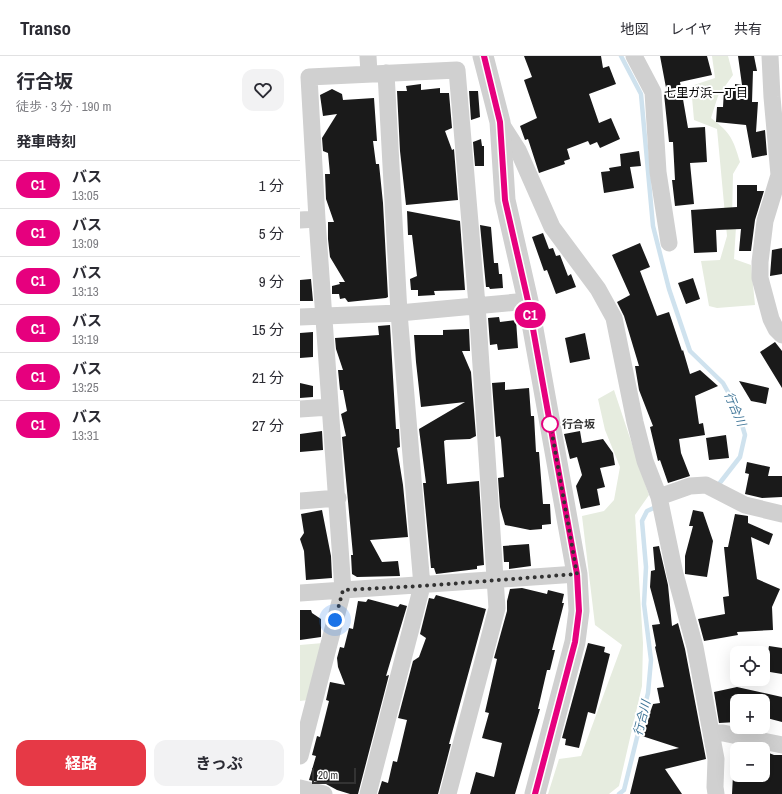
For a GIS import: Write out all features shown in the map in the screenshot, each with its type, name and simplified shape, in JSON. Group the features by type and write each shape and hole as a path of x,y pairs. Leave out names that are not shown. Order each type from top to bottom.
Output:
{"street":[{"path":"368,56 377,73 422,586 368,794"},
{"path":"484,56 500,122 505,200 528,301 577,574 579,611 575,642 534,794"},
{"path":"634,56 653,92 658,172 669,244"},
{"path":"770,56 779,175 765,221 760,262 760,278 771,319 776,329 782,335"},
{"path":"300,756 343,590 338,498 317,219 306,132 310,77 457,70 477,305 497,608 448,794"},
{"path":"500,122 518,150 552,227 598,289 614,318 635,422 645,461 659,497 675,574 695,647 716,759 716,794"},
{"path":"300,220 317,219"},
{"path":"300,317 398,313 528,301"},
{"path":"300,409 330,407"},
{"path":"659,497 690,486 706,486 745,505 782,514"},
{"path":"300,501 338,498"},
{"path":"300,593 422,586 577,574"},
{"path":"711,733 723,733 782,745"},
{"path":"300,788 324,794"}],"shaded area":[{"path":"712,56 728,56 733,75 718,96 711,118 727,132 740,162 733,174 732,219 736,227 734,259 751,265 755,305 717,308 709,306 701,261 720,260 727,236 717,129 694,120 691,86 715,78"},
{"path":"614,390 649,495 635,515 643,643 642,686 619,786 609,794 548,794 559,759 581,756 622,645 595,625 582,516 604,511 614,500 620,467 605,430 598,399"},
{"path":"323,643 308,700 300,701 300,645"}],"building":[{"path":"524,56 601,56 603,68 609,66 616,84 589,94 599,123 611,118 620,139 600,148 597,142 590,145 588,141 567,149 570,159 564,161 565,164 539,173 528,139 525,140 520,126 537,118 524,80 532,77"},
{"path":"660,56 707,56 712,75 680,82 688,128 705,127 707,162 690,163 694,204 675,206 672,180 675,180 673,142 669,142 664,94 667,93"},
{"path":"738,56 754,56 757,71 753,71 752,102 758,102 756,132 765,130 767,155 752,158 746,125 716,122 717,107 723,107 724,90 735,91 735,84 742,85"},
{"path":"421,84 421,90 440,88 440,93 449,93 452,128 445,131 452,150 454,149 458,200 406,205 400,151 397,91 407,91 406,86"},
{"path":"332,89 342,94 343,100 374,98 377,141 373,141 376,164 379,164 383,203 388,297 386,298 348,302 345,298 340,299 339,294 332,294 332,286 340,284 339,282 345,282 330,257 328,239 328,222 334,222 326,199 325,174 330,174 328,153 323,151 322,138 337,114 323,116 320,95"},
{"path":"469,91 478,91 480,117 471,120"},
{"path":"481,139 482,146 484,146 484,166 475,166 473,142"},
{"path":"639,151 641,166 630,167 634,188 604,193 601,172 610,171 609,168 621,166 620,154"},
{"path":"737,185 757,185 757,191 764,191 755,220 751,251 739,251 741,229 716,230 717,252 694,253 691,210 737,207"},
{"path":"407,211 460,221 465,290 434,291 435,295 418,296 418,290 411,290 410,279 417,276 412,235 408,235"},
{"path":"480,225 491,227 494,263 498,263 499,274 502,274 503,288 490,289 489,287 486,287"},
{"path":"543,233 549,249 553,248 556,256 560,255 568,276 571,274 576,287 556,294 547,270 544,271 532,237"},
{"path":"640,243 650,267 640,271 657,316 669,312 690,374 700,370 718,386 695,396 699,424 703,423 705,435 679,439 681,453 690,476 668,483 660,460 658,461 650,427 653,426 639,390 635,366 639,366 624,316 617,302 630,295 612,255"},
{"path":"782,248 782,274 770,276 772,250"},
{"path":"693,278 700,299 686,304 678,283"},
{"path":"311,279 313,301 300,301 300,280"},
{"path":"499,317 500,322 516,320 518,348 498,350 497,344 490,345 488,318"},
{"path":"390,325 396,429 399,429 400,447 397,448 403,485 408,537 370,540 382,562 398,561 400,576 357,577 352,574 351,555 353,555 342,437 346,436 341,414 347,411 343,390 340,390 338,370 343,370 336,349 335,338 379,335 378,326"},
{"path":"469,329 470,351 462,351 471,372 476,436 470,439 444,441 447,484 479,481 484,565 477,566 477,569 436,574 434,568 431,568 423,483 426,483 419,429 465,402 421,407 414,335 443,335 443,330"},
{"path":"313,332 313,357 300,358 300,333"},
{"path":"585,333 590,359 570,363 565,338"},
{"path":"775,342 782,351 782,388 760,352"},
{"path":"739,381 769,388 766,404 751,401"},
{"path":"505,382 505,390 529,388 531,416 534,416 536,452 539,452 543,504 550,504 551,524 542,525 542,529 530,530 505,525 500,507 498,478 504,477 501,440 500,436 496,437 492,383"},
{"path":"300,383 313,386 313,397 300,398"},
{"path":"322,431 323,450 300,452 300,434"},
{"path":"580,431 582,443 603,439 613,453 615,465 600,468 605,487 597,489 600,505 581,509 576,486 582,475 577,457 570,459 564,434"},
{"path":"726,435 729,458 709,460 706,438"},
{"path":"747,462 770,467 768,476 782,476 782,497 762,498 745,494 749,474 745,473"},
{"path":"322,510 331,556 332,578 306,580 304,551 300,539 304,533 301,514"},
{"path":"693,510 703,512 713,541 707,577 685,574 685,556 693,526 689,526"},
{"path":"735,514 748,516 748,523 773,534 769,545 751,537 757,579 780,589 772,607 773,630 737,632 738,635 704,641 698,619 725,614 723,597 729,596 724,547 728,547"},
{"path":"529,544 531,566 509,569 509,562 504,562 503,546"},
{"path":"659,546 668,585 672,626 678,623 685,649 706,759 665,769 682,794 630,794 639,757 679,748 642,736 653,704 660,703 657,688 664,687 655,647 652,625 660,624 650,587 651,571 655,570 653,547"},
{"path":"522,588 547,594 548,590 564,594 562,603 564,603 552,650 555,650 550,670 547,670 538,709 540,709 515,794 470,794 476,772 494,777 502,743 482,738 489,713 485,712 497,659 494,658 507,611 507,601 510,589"},
{"path":"436,595 486,609 449,744 451,744 438,794 378,794 382,781 388,783 393,761 397,762 407,720 398,718 413,661 419,657 426,638 420,634 429,598 434,599"},
{"path":"368,599 398,607 400,604 407,606 386,676 389,675 358,794 350,794 337,790 326,784 309,780 316,756 312,755 317,736 320,737 329,701 326,700 330,682 345,685 338,667 337,658 340,647 344,648 349,628 353,629 358,601 366,602"},
{"path":"300,610 311,610 312,613 321,619 321,637 300,640"},
{"path":"588,643 605,647 604,652 610,654 595,714 588,712 579,748 565,745 566,739 562,738"},
{"path":"770,646 782,648 782,674 770,672"},
{"path":"737,687 768,694 730,694 730,722 719,723 714,692"},
{"path":"770,694 782,697 782,722 770,719"},
{"path":"770,753 782,755 782,794 732,794 733,782 770,782"}],"waterway":[{"name":"行合川","path":"621,56 641,94 653,226 669,289 690,351 723,383 737,408 745,435 740,457 719,484 716,485"},
{"name":"行合川","path":"619,794 624,790 648,693 651,660 644,604 646,567 642,521 647,511 658,506"}],"bus line":[{"name":"C1","path":"484,56 500,122 505,200 528,301 577,574 579,611 575,642 535,794"}],"place":[{"name":"行合坂","path":"550,424"}],"district":[{"name":"七里ガ浜一丁目","path":"706,93"}],"route":[{"path":"335,620 343,590 422,586 577,574 550,422 550,424"}]}
